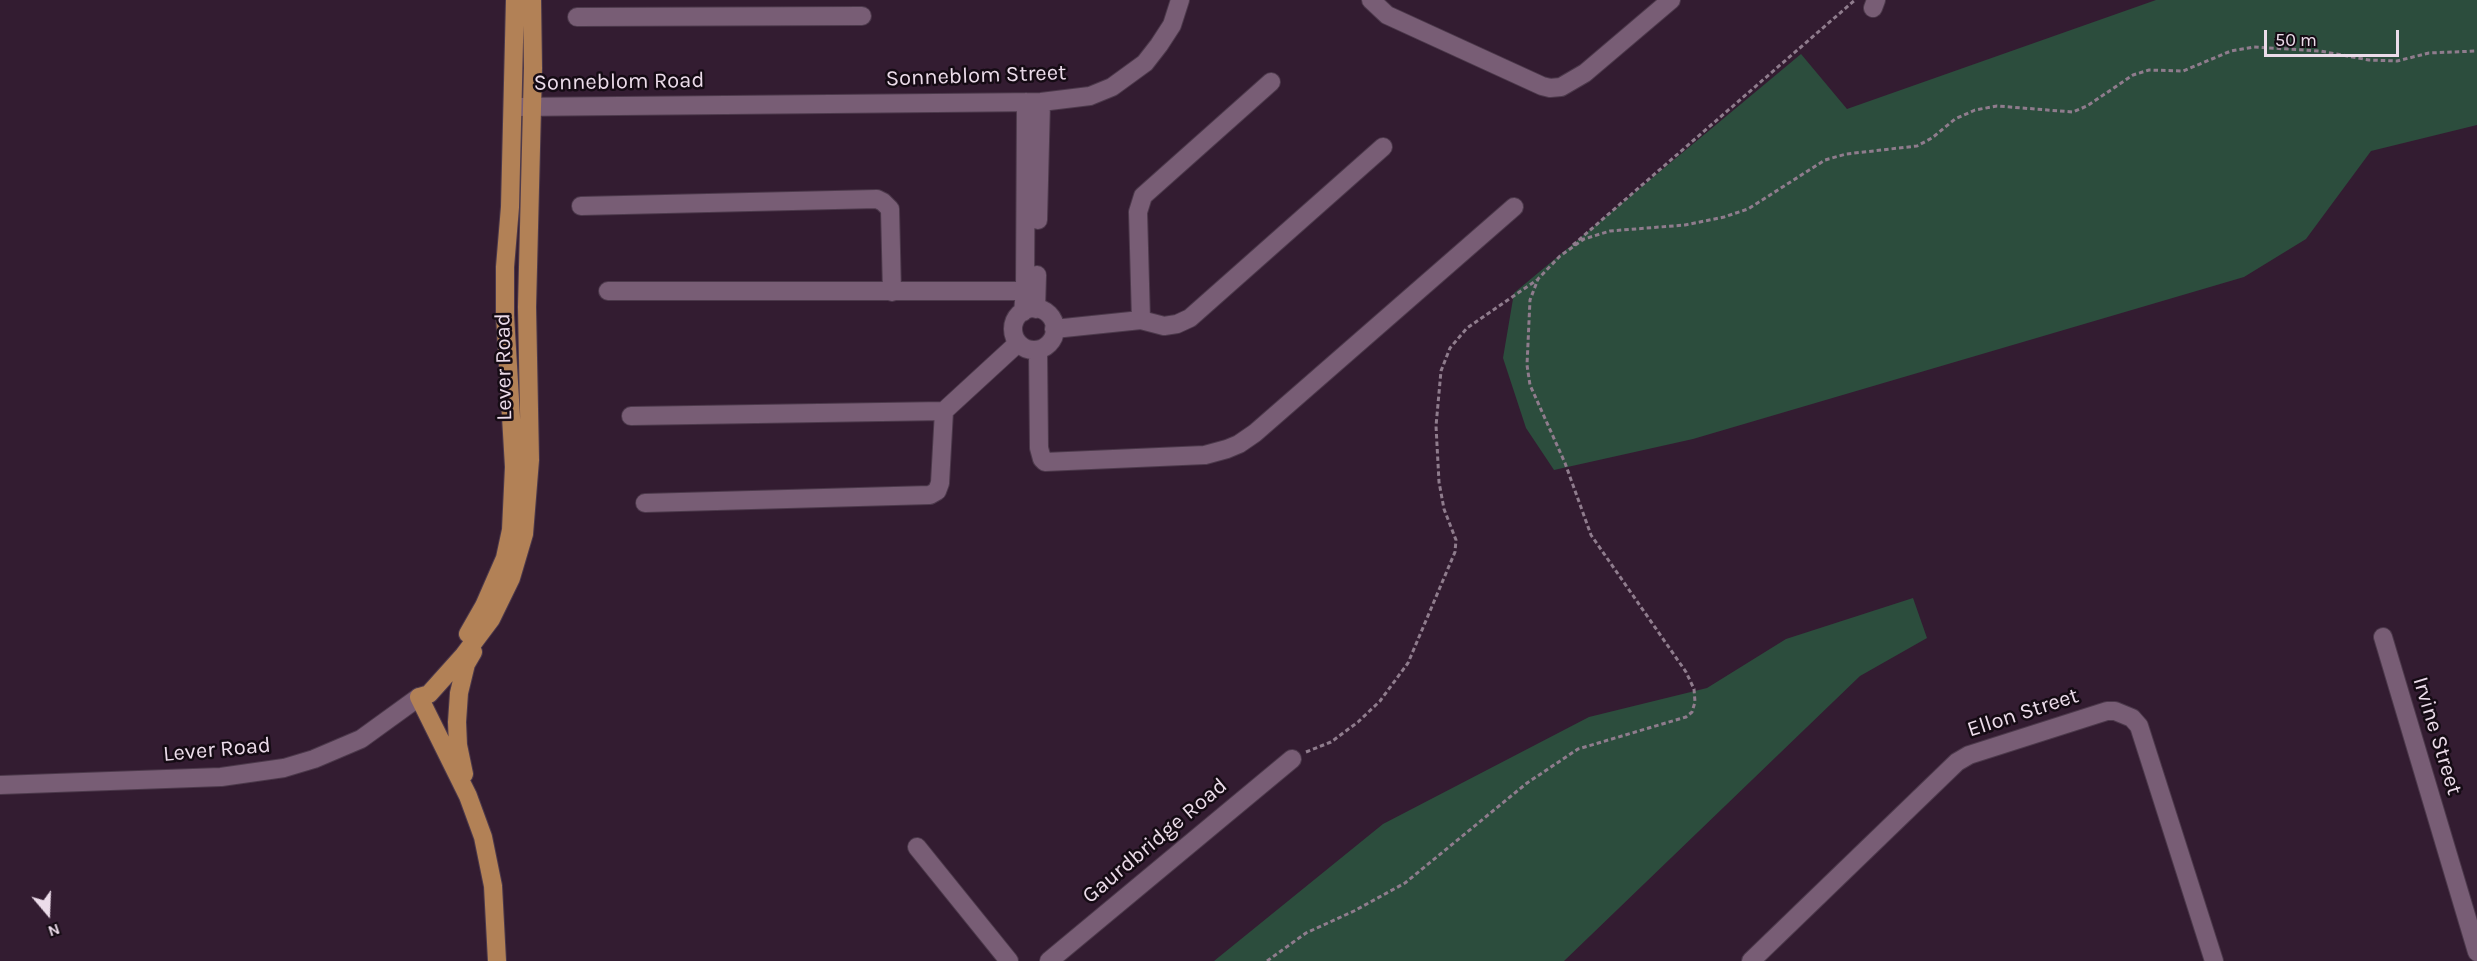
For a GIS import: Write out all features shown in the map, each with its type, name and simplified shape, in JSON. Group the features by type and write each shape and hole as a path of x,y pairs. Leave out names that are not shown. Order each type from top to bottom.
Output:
{"main road":[{"name":"Lever Road","path":"419,697 424,688 459,650 484,606 505,558 511,530 514,467 505,315 505,267 510,207 516,0"},
{"name":"Lever Road","path":"419,697 429,694 464,655 491,619 514,570 524,534 530,460 527,307 532,0"},
{"path":"468,796 458,745 456,722 459,693 466,664 491,619"},
{"path":"419,697 468,796 483,837 493,886 497,961"}],"street":[{"name":"Sonneblom Street","path":"726,105 1034,102 1090,96 1130,76 1159,45 1172,24 1180,0"},
{"path":"1371,0 1388,15 1550,88 1561,87 1585,73 1671,0"},
{"path":"577,17 626,8 862,16"},
{"path":"1141,320 1138,212 1143,196 1271,82"},
{"path":"1030,310 1049,315 1054,329 1050,342 1038,350 1024,348 1014,338 1014,323 1030,310 1034,102"},
{"name":"Sonneblom Road","path":"513,107 726,105"},
{"path":"1054,329 1141,320 1164,326 1177,324 1198,313 1383,147"},
{"path":"1030,310 1025,291 1033,176"},
{"path":"581,206 883,201 890,209 892,292"},
{"path":"1038,350 1039,448 1045,462 1205,455 1227,449 1255,433 1514,207"},
{"path":"608,291 1025,291"},
{"path":"631,416 944,411 1018,344"},
{"path":"645,503 930,495 937,491 940,483 944,411"},
{"name":"Irvine Street","path":"2383,637 2477,952"},
{"name":"Lever Road","path":"0,785 221,777 284,768 314,759 361,739 419,697"},
{"name":"Ellon Street","path":"1750,961 1957,762 1969,755 2107,711 2115,711 2132,718 2139,726 2214,961"},
{"name":"Gaurdbridge Road","path":"1049,961 1292,759"},
{"path":"916,848 1009,961"}],"path":[{"path":"1292,759 1331,742 1358,722 1380,701 1408,663 1455,552 1456,540 1444,509 1439,482 1436,426 1441,371 1450,348 1467,328 1538,279 1560,256 1855,0"},
{"path":"1560,256 1584,240 1610,231 1685,225 1749,209 1825,160 1846,154 1917,146 1932,138 1954,119 1975,110 1997,106 2073,112 2133,75 2149,70 2183,71 2231,51 2254,47 2320,51 2369,60 2397,61 2429,53 2477,51"},
{"path":"1268,961 1306,933 1354,911 1405,883 1527,783 1578,749 1686,717 1692,712 1695,702 1694,689 1686,672 1591,535 1565,463 1530,385 1527,338 1530,300 1538,279"}],"green space":[{"path":"2156,0 2477,0 2477,125 2371,151 2306,239 2244,277 1693,439 1554,470 1526,428 1503,358 1514,293 1801,54 1847,109"},
{"path":"1913,598 1927,638 1860,676 1564,961 1214,961 1383,824 1589,717 1707,688 1786,639"}]}
